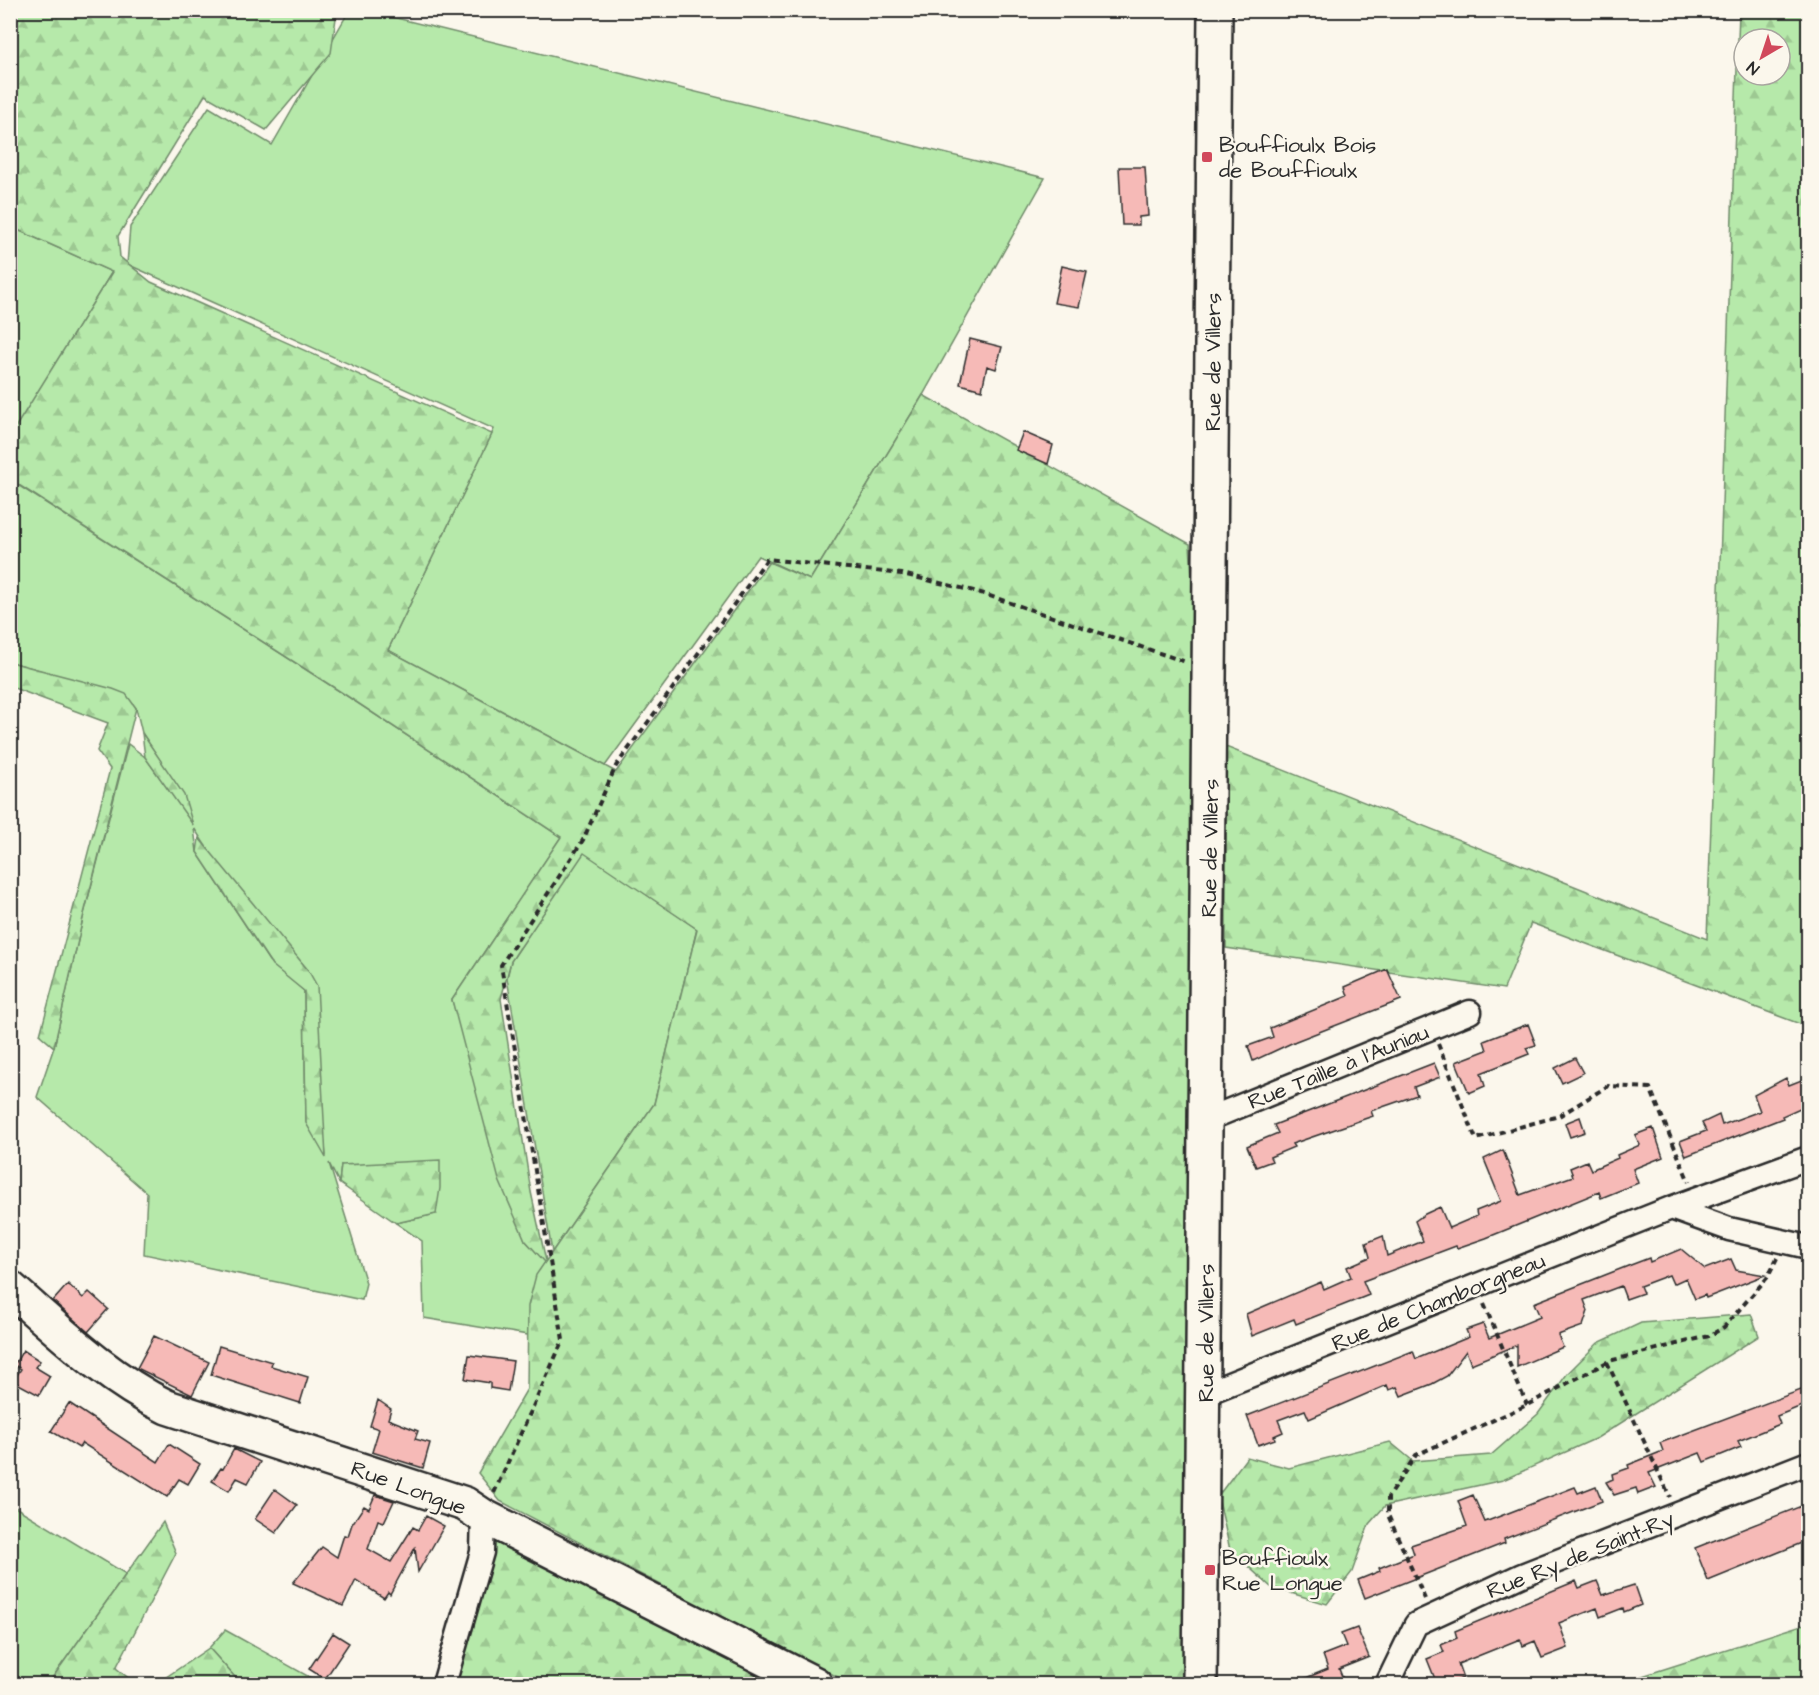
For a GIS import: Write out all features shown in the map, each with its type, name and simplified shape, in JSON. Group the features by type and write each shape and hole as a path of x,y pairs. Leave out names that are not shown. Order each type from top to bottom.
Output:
{"street":[{"name":"Rue de Villers","path":"1200,1684 1215,10"},
{"name":"Rue Taille à l'Auniau","path":"1206,1120 1470,1012"},
{"name":"Rue de Chamborgneau","path":"1204,1394 1671,1208 1809,1158"},
{"path":"1671,1208 1729,1229 1809,1247"},
{"name":"Rue Longue","path":"10,1288 80,1350 133,1390 167,1407 465,1504 483,1516 815,1684"},
{"name":"Rue Ry de Saint-Ry","path":"1386,1684 1416,1624 1522,1575 1809,1463"},
{"path":"444,1684 482,1552 483,1516"}],"path":[{"path":"483,1516 563,1340 501,965 583,840 616,766 767,559 902,574 978,592 1210,670"},
{"path":"1432,1028 1476,1139 1558,1116 1608,1086 1650,1088 1696,1199"},
{"path":"1432,1617 1388,1515 1388,1497 1416,1455 1527,1405 1607,1362 1709,1336 1724,1328 1767,1278 1785,1242"},
{"path":"1476,1286 1527,1405"},
{"path":"1607,1362 1678,1514"}],"green space":[{"path":"11,11 337,11 331,53 266,130 205,95 118,236 120,257 151,282 492,434 388,650 616,772 769,562 810,580 923,395 1190,544 1200,725 1193,1684 851,1684 500,1501 478,1473 527,1389 528,1306 536,1275 545,1262 525,1240 499,1180 452,1000 561,837 344,694 11,480 10,436 112,272 11,227","holes":["584,853 697,929 654,1104 546,1261 531,1192 501,999 511,961"]},
{"path":"349,11 368,11 1045,178 923,395 810,580 758,556 605,766 388,650 494,429 127,264 130,227 209,107 272,145"},
{"path":"1739,11 1808,11 1808,1027 1531,923 1504,989 1226,948 1226,747 1707,939 1736,87 1792,87 1792,27 1738,27"},
{"path":"11,227 112,272 11,436"},
{"path":"10,480 344,694 561,837 452,1000 525,1240 546,1262 533,1288 528,1335 424,1318 422,1241 396,1223 436,1214 341,1165 339,1183 329,1163 366,1283 362,1300 144,1254 147,1193 37,1097 54,1047 83,918 128,744 145,757 192,822 181,792 142,733 136,708 126,695 11,662","holes":["194,828 220,868 308,970 326,1156 306,1122 304,991 269,961 197,852"]},
{"path":"10,662 113,689 126,694 136,708 83,918 54,1047 40,1035 110,769 97,751 108,723 11,687"},
{"path":"142,733 184,795 193,825 145,757"},
{"path":"199,838 308,970 317,986 326,1158 306,1123 304,991 272,965 197,852"},
{"path":"584,852 697,929 654,1104 552,1252 507,978 511,961"},
{"path":"440,1160 440,1188 436,1214 396,1223 339,1183 341,1165"},
{"path":"1751,1314 1759,1336 1597,1438 1503,1480 1385,1506 1369,1524 1352,1572 1327,1604 1271,1587 1230,1550 1218,1496 1247,1457 1289,1468 1390,1442 1413,1461 1491,1455 1538,1414 1567,1374 1598,1343 1641,1323"},
{"path":"10,1504 126,1574 48,1684 11,1684"},
{"path":"163,1522 176,1553 116,1668 136,1684 48,1684"},
{"path":"496,1539 782,1684 453,1684"},
{"path":"1808,1623 1808,1684 1604,1684 1636,1678"},
{"path":"225,1630 322,1684 241,1684 209,1648"},
{"path":"209,1648 241,1684 156,1684"}],"building":[{"path":"1119,167 1145,167 1148,216 1139,217 1139,225 1122,225"},
{"path":"1062,266 1087,272 1079,307 1054,303"},
{"path":"970,339 1002,347 996,369 987,366 982,390 960,384"},
{"path":"1023,432 1053,445 1048,464 1016,450"},
{"path":"1387,969 1401,1000 1296,1041 1253,1061 1248,1046 1273,1037 1270,1028 1348,996 1345,987"},
{"path":"1528,1024 1536,1045 1526,1048 1529,1054 1481,1073 1485,1086 1469,1093 1456,1062 1487,1050 1484,1041"},
{"path":"1575,1058 1583,1073 1562,1083 1555,1068"},
{"path":"1434,1063 1440,1077 1414,1087 1417,1095 1371,1111 1373,1116 1292,1144 1294,1147 1270,1157 1272,1161 1256,1167 1247,1146 1278,1133 1274,1125"},
{"path":"1809,1077 1809,1104 1782,1116 1783,1118 1686,1156 1680,1141 1706,1131 1702,1123 1719,1115 1722,1125 1760,1111 1754,1095 1786,1078 1789,1085"},
{"path":"1580,1117 1585,1132 1570,1137 1565,1123"},
{"path":"1653,1128 1663,1157 1633,1169 1638,1183 1601,1198 1599,1192 1486,1238 1457,1248 1456,1246 1363,1281 1369,1295 1296,1324 1294,1319 1252,1336 1246,1314 1321,1282 1324,1289 1351,1277 1347,1267 1370,1257 1366,1243 1383,1236 1387,1256 1423,1241 1415,1221 1425,1214 1440,1207 1449,1228 1477,1216 1476,1211 1501,1201 1484,1159 1503,1150 1520,1195 1573,1176 1570,1168 1587,1161 1591,1170 1618,1158 1617,1155 1640,1145 1635,1135"},
{"path":"1681,1249 1705,1269 1731,1259 1736,1270 1765,1275 1706,1298 1705,1295 1695,1299 1686,1278 1673,1284 1669,1275 1640,1286 1643,1293 1626,1299 1621,1286 1584,1300 1588,1311 1583,1326 1558,1335 1563,1347 1517,1367 1517,1345 1471,1364 1466,1351 1447,1376 1432,1384 1401,1396 1397,1387 1389,1390 1387,1385 1309,1419 1305,1410 1278,1420 1283,1432 1274,1436 1275,1439 1258,1445 1247,1416 1413,1351 1416,1359 1469,1337 1466,1330 1483,1324 1489,1338 1540,1317 1534,1303 1649,1258 1650,1262"},
{"path":"68,1284 83,1298 89,1292 108,1309 88,1332 53,1301"},
{"path":"154,1336 209,1362 192,1395 137,1368"},
{"path":"219,1346 272,1362 271,1366 308,1377 300,1403 211,1375"},
{"path":"23,1350 40,1361 35,1367 50,1376 39,1395 13,1381 21,1369 14,1365"},
{"path":"469,1355 513,1361 508,1391 490,1388 490,1383 465,1379"},
{"path":"1809,1387 1809,1403 1777,1416 1780,1424 1738,1441 1741,1447 1704,1462 1700,1453 1649,1473 1656,1487 1638,1494 1636,1488 1614,1495 1606,1482 1613,1479 1612,1474 1629,1468 1628,1465 1663,1451 1660,1443"},
{"path":"378,1400 391,1409 388,1419 418,1431 415,1439 430,1443 423,1468 372,1452 379,1429 370,1426"},
{"path":"69,1403 158,1462 169,1444 200,1464 188,1484 179,1479 167,1497 82,1443 79,1448 51,1431"},
{"path":"234,1449 260,1462 248,1483 237,1478 229,1491 212,1481 221,1468 223,1469"},
{"path":"1596,1486 1602,1501 1504,1539 1505,1543 1365,1598 1358,1580 1380,1571 1379,1568 1414,1554 1411,1545 1467,1526 1458,1501 1473,1495 1485,1522 1575,1487 1578,1493"},
{"path":"275,1489 297,1505 276,1533 255,1519"},
{"path":"375,1495 394,1501 384,1522 378,1520 368,1549 391,1562 413,1527 418,1530 426,1516 444,1526 418,1572 415,1548 390,1594 388,1592 384,1598 356,1580 343,1606 293,1583 322,1547 337,1557 344,1535 348,1536 352,1524 364,1506 369,1509"},
{"path":"1809,1503 1809,1540 1708,1581 1695,1548"},
{"path":"1576,1581 1579,1588 1597,1581 1603,1595 1634,1585 1641,1605 1624,1612 1623,1608 1600,1617 1597,1608 1559,1623 1568,1648 1542,1658 1535,1641 1523,1646 1520,1639 1458,1664 1463,1678 1449,1684 1437,1684 1427,1659 1444,1652 1441,1645 1457,1638 1455,1631"},
{"path":"1357,1628 1369,1657 1339,1669 1345,1684 1291,1684 1328,1669 1323,1655 1346,1646 1341,1634"},
{"path":"333,1633 349,1643 325,1679 309,1669"}],"place":[{"name":"Bouffioulx Bois de Bouffioulx","path":"1207,157"},
{"name":"Bouffioulx Rue Longue","path":"1210,1570"}]}
